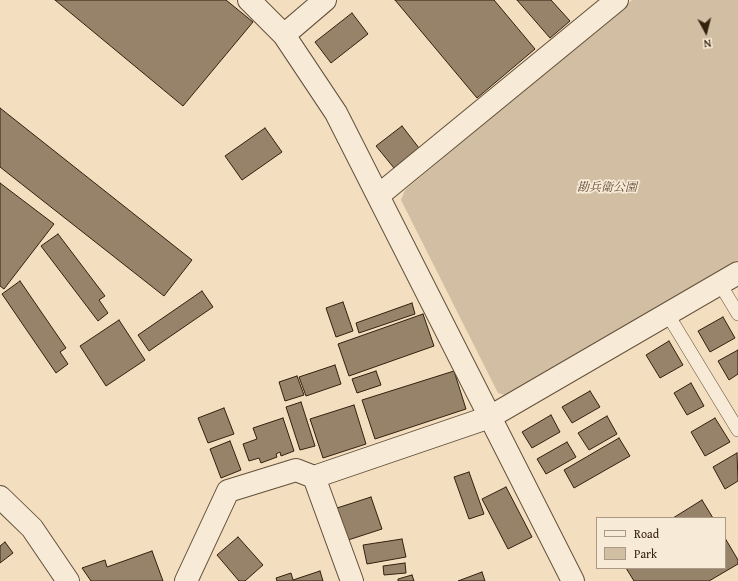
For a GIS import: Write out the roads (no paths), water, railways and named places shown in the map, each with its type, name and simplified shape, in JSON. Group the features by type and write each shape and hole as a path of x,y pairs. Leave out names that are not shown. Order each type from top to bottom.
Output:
{"street":[{"path":"249,0 284,34 336,113 573,581"},
{"path":"284,34 325,0"},
{"path":"378,195 617,0"},
{"path":"186,581 228,491 296,470 314,477 490,417 668,316 729,279"},
{"path":"314,477 352,581"},
{"path":"0,496 32,528 68,581"}],"lane":[{"path":"729,279 738,314"},
{"path":"668,316 738,430"}],"park label":[{"name":"勘兵衛公園","path":"607,188"}]}
